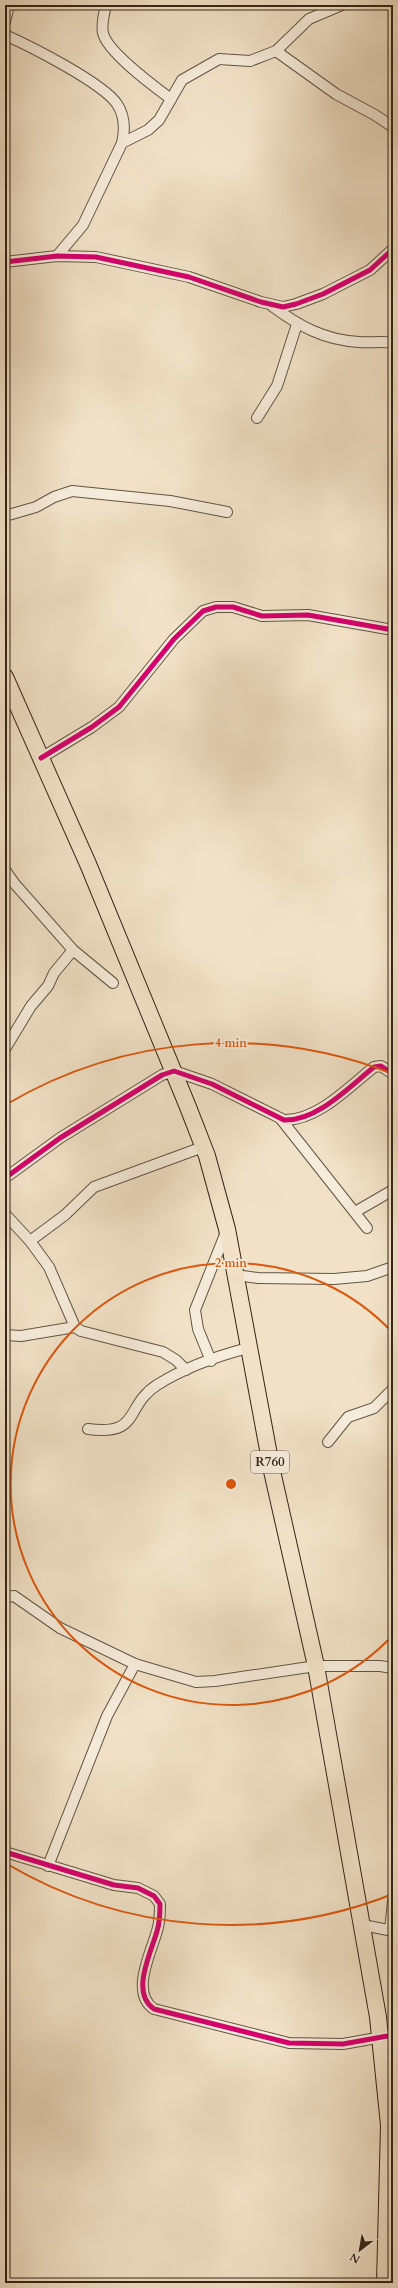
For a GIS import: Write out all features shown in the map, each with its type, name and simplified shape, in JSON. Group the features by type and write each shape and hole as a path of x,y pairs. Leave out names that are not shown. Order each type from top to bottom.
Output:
{"main road":[{"name":"R760","path":"6,684 88,864 174,1071 203,1146 227,1229 272,1471 316,1666 363,1926 387,2036 389,2125 385,2283"}],"street":[{"path":"5,22 9,5"},
{"path":"106,5 103,33 108,43 142,78 172,99"},
{"path":"122,143 148,130 159,120 182,80 217,60 250,61 276,51 309,19 342,5"},
{"path":"5,35 56,62 100,89 117,105 123,120 122,143 83,225 57,256"},
{"path":"276,51 330,90 375,115 393,127"},
{"path":"5,262 57,256 96,257 189,277 272,305 283,306 296,304 323,294 370,270 393,249"},
{"path":"272,305 297,324 312,332 359,342 381,341 393,343"},
{"path":"257,418 277,386 297,324"},
{"path":"5,516 36,508 54,497 72,491 170,502 227,512"},
{"path":"41,758 92,727 119,707 174,639 203,611 216,607 233,607 262,616 308,615 393,630"},
{"path":"5,870 14,883 73,950 113,983"},
{"path":"5,1050 31,1006 48,986 54,972 73,950"},
{"path":"5,1178 60,1138 162,1075 174,1071 212,1084 280,1118 297,1120 312,1114 374,1067 381,1066 393,1074"},
{"path":"280,1118 367,1228"},
{"path":"30,1241 65,1215 94,1187 203,1146"},
{"path":"355,1212 393,1190"},
{"path":"5,1214 30,1241 49,1267 75,1327 81,1331 167,1354 176,1360 186,1370"},
{"path":"211,1361 198,1329 195,1310 227,1229"},
{"path":"235,1275 258,1278 334,1279 367,1276 393,1267"},
{"path":"5,1335 21,1336 75,1327"},
{"path":"88,1430 104,1431 122,1426 154,1387 186,1370 248,1348"},
{"path":"328,1442 348,1417 374,1408 393,1388"},
{"path":"5,1597 8,1595 20,1599 43,1618 60,1628 135,1664 196,1682 215,1682 316,1666 380,1666 393,1668"},
{"path":"48,1866 107,1716 135,1664"},
{"path":"5,1852 114,1885 138,1888 154,1896 160,1904 158,1930 149,1958 143,1993 147,2004 154,2009 289,2043 344,2044 387,2036"},
{"path":"363,1926 392,1931 393,1901"}],"cycle path":[{"path":"5,262 57,256 96,257 189,277 261,302 283,307 323,294 370,270 393,249"},
{"path":"41,758 92,727 119,707 174,639 203,611 216,607 233,607 262,616 308,615 393,630"},
{"path":"5,1178 60,1138 162,1075 174,1071 212,1084 284,1120 296,1119 320,1109 343,1093 374,1067 381,1066 393,1074"},
{"path":"5,1852 114,1885 138,1888 154,1896 160,1904 159,1921 144,1972 143,1983 147,2002 154,2009 289,2043 343,2044 393,2035"}]}
